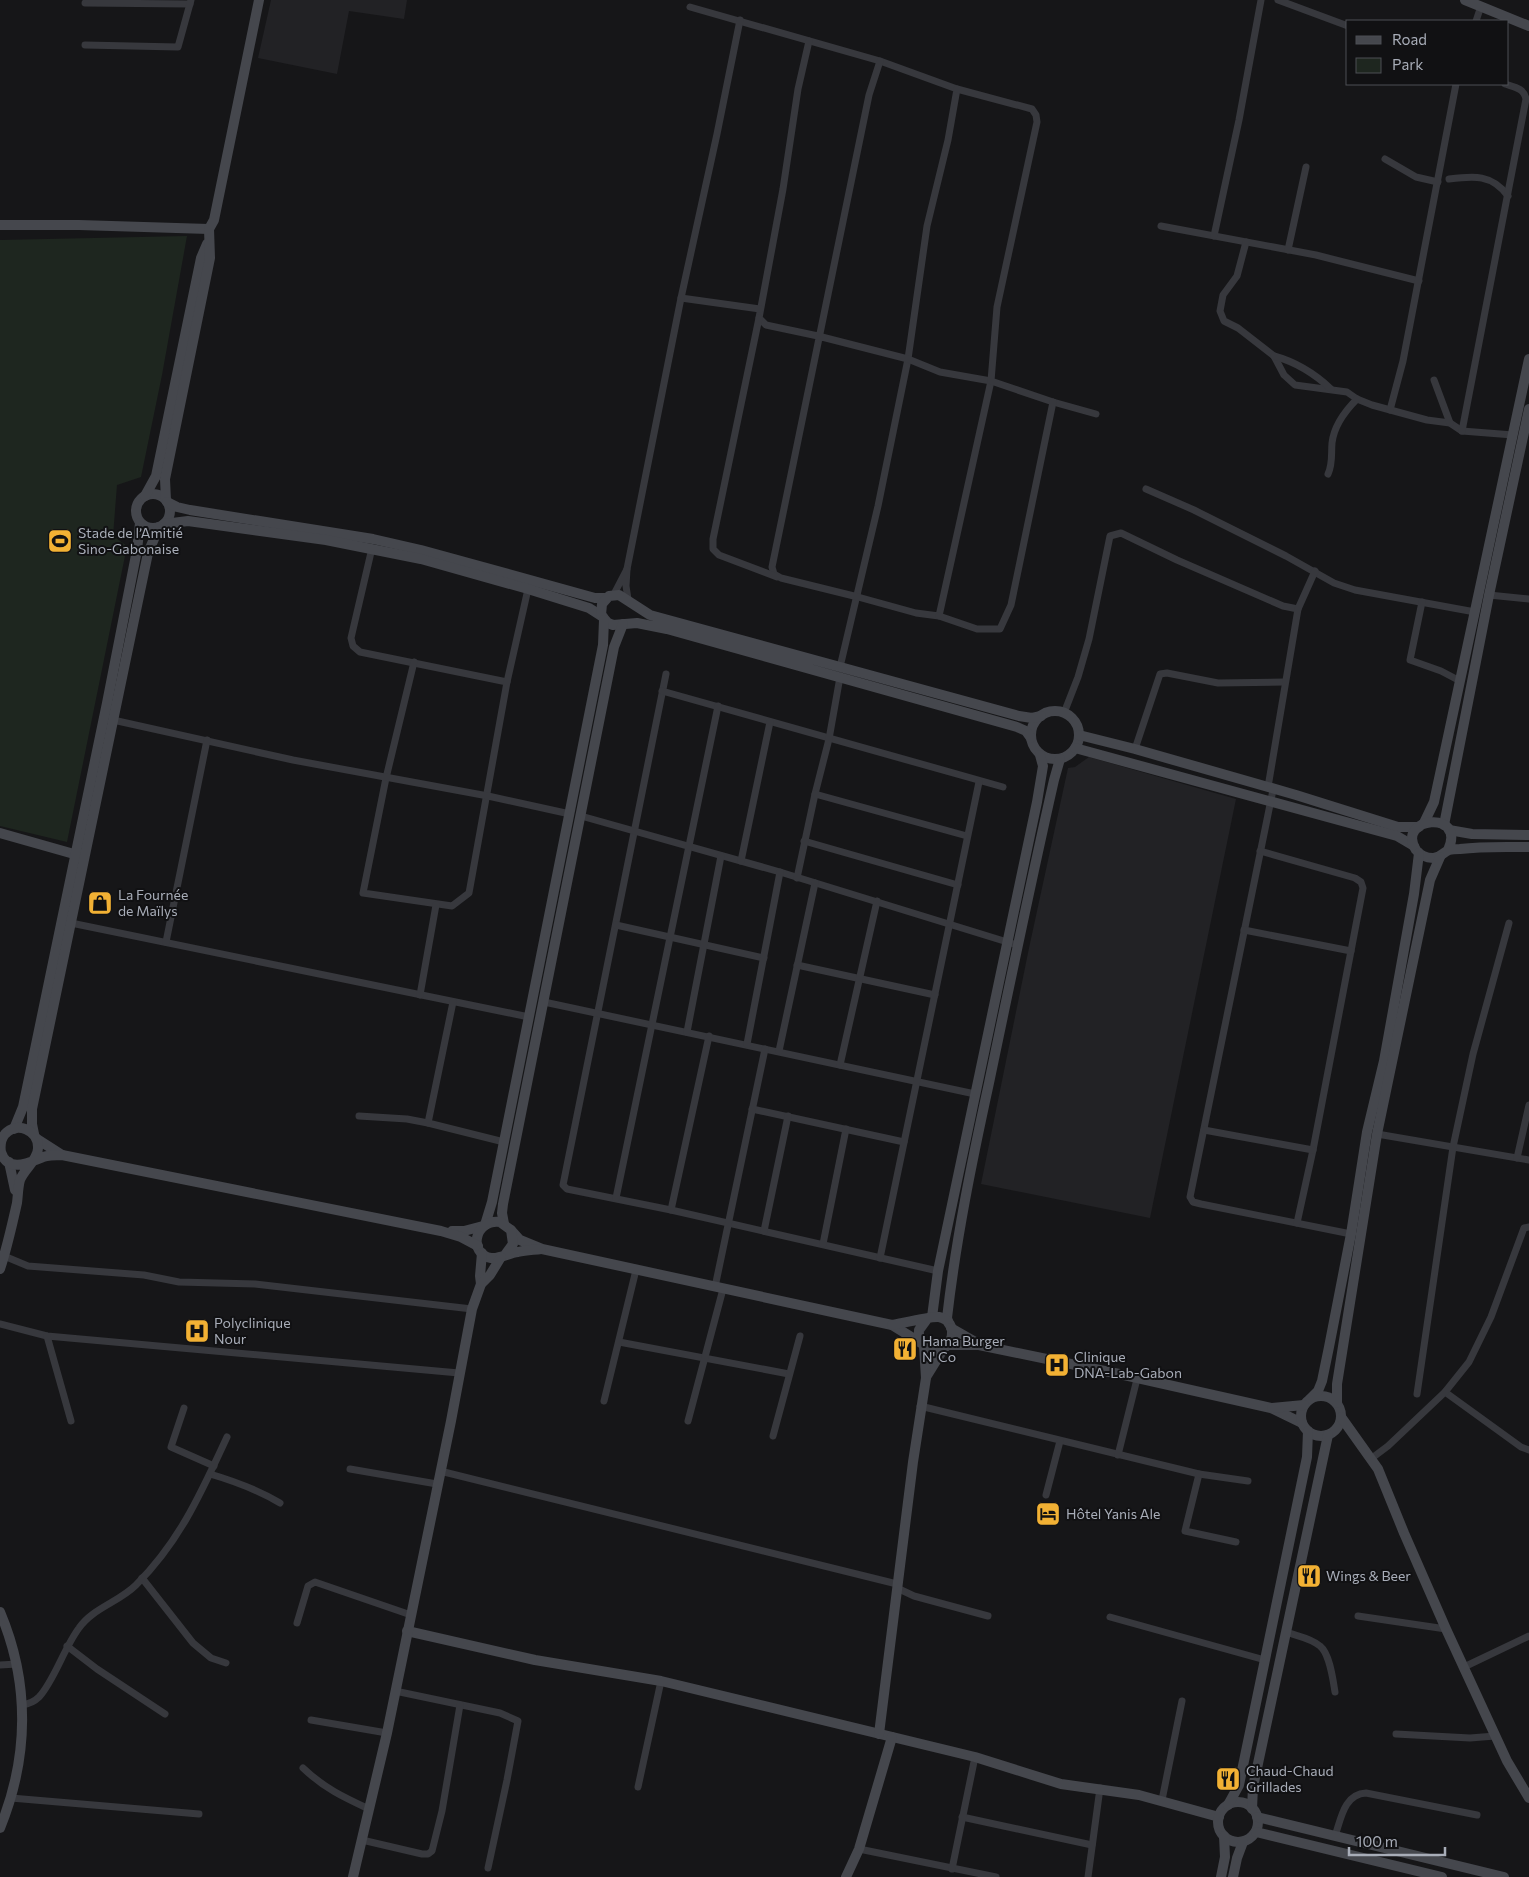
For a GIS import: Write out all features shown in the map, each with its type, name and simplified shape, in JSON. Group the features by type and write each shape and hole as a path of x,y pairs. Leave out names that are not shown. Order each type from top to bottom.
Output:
{"street":[{"path":"14,1129 23,1107 80,855 113,720 148,553 170,515 165,479 210,258 208,229 214,220 259,0"},
{"path":"1214,236 1239,120 1261,0"},
{"path":"1278,0 1346,25"},
{"path":"1465,0 1529,26"},
{"path":"85,3 190,2 178,47 85,45"},
{"path":"1476,20 1481,6"},
{"path":"690,7 880,61 957,89 1032,109 1036,116 1037,122 998,307 991,381 939,616"},
{"path":"353,1877 387,1733 472,1309 481,1284 513,1244 502,1212 503,1204 614,647 624,623 630,618 632,613 626,586 627,569 681,298 740,20"},
{"path":"809,41 798,89 783,189 759,318 713,540 713,549 719,555 782,578 916,613 939,616 977,629 1000,629 1010,605 1053,402"},
{"path":"782,578 774,574 772,567 869,95 880,61"},
{"path":"1390,410 1403,361 1456,85"},
{"path":"1462,431 1526,99 1521,89 1508,85"},
{"path":"797,878 814,794 829,739 840,672 858,597 908,359 927,226 948,140 957,89"},
{"path":"1384,159 1416,177 1438,182"},
{"path":"1288,250 1306,166"},
{"path":"1449,178 1473,176 1493,181 1501,186 1508,196"},
{"path":"0,225 79,225 208,229"},
{"path":"1161,226 1316,255 1419,281"},
{"path":"145,496 156,476 201,258 208,241"},
{"path":"1246,242 1237,276 1223,295 1220,311 1224,321 1238,328 1274,356 1288,360 1307,370 1332,389"},
{"path":"681,298 760,309"},
{"path":"759,318 766,325 908,359 940,372 991,381 1096,414"},
{"path":"1274,356 1284,375 1296,385 1347,392 1356,399 1427,420 1450,423 1462,431 1513,435"},
{"path":"1221,1877 1225,1857 1224,1836 1219,1827 1219,1817 1239,1785 1307,1457 1305,1427 1301,1414 1307,1402 1318,1391 1322,1381 1351,1234 1367,1132 1384,1061 1414,894 1417,849 1414,836 1434,802 1529,359"},
{"path":"1434,380 1450,423"},
{"path":"1328,474 1332,465 1334,432 1343,413 1356,399"},
{"path":"1529,408 1489,595 1446,828 1451,840 1430,880 1376,1134 1336,1384 1337,1403 1342,1416 1372,1458 1446,1629 1507,1761 1529,1798"},
{"path":"1146,490 1194,510 1334,583 1355,590 1475,612"},
{"path":"167,501 156,494 145,496 140,499 135,508 136,518 140,523 149,528 188,521 372,548 421,558 589,608 613,625 637,623 667,629 840,672 1019,716 1032,718 1050,712 1064,712 1075,722 1079,735 1075,748 1071,753 1060,759 1050,759 1040,755 1035,750 1031,738 1026,731 1017,727 840,672 650,615 619,594 595,598 421,550 372,539 190,510 177,507 167,501"},
{"path":"0,1269 17,1201 20,1180 38,1150 32,1124 32,1109 71,923 80,855 137,550 140,523"},
{"path":"1064,712 1078,677 1089,639 1110,536 1121,533 1177,560 1283,606 1298,609"},
{"path":"372,548 351,638 353,646 360,652 507,682"},
{"path":"481,1284 478,1234 484,1226 492,1202 570,814 603,645 603,618 600,610 602,604 610,596 627,569"},
{"path":"1314,571 1298,609 1285,682 1270,788 1271,802 1190,1197 1193,1202 1351,1234"},
{"path":"414,662 386,778 363,893 452,906 469,893 488,796 507,682 528,589"},
{"path":"1489,595 1529,599"},
{"path":"1422,602 1410,660 1441,671 1460,681"},
{"path":"1135,749 1160,674 1168,673 1218,683 1285,682"},
{"path":"666,674 563,1185 567,1189 671,1210 938,1271"},
{"path":"662,691 979,782 1003,787"},
{"path":"616,1198 654,1025 669,938 718,706"},
{"path":"1031,738 1032,726 1041,716"},
{"path":"113,720 386,778 488,796 570,814"},
{"path":"741,861 770,722"},
{"path":"1079,735 1135,749 1398,827 1421,825 1434,821 1446,828 1472,834 1529,835"},
{"path":"166,942 207,740"},
{"path":"1075,748 1397,836 1429,858 1472,847 1529,846"},
{"path":"926,1378 952,1338 947,1318 953,1266 1037,802 1043,766 1040,755"},
{"path":"879,1734 920,1406 926,1378 923,1344 919,1330 930,1318 975,1094 1060,759"},
{"path":"880,1258 936,995 966,836 979,782"},
{"path":"814,794 966,836"},
{"path":"581,816 780,872 1012,943"},
{"path":"0,833 80,855"},
{"path":"804,841 958,886"},
{"path":"1260,852 1354,878 1361,882 1363,888 1313,1150 1297,1223"},
{"path":"687,1032 721,856"},
{"path":"747,1044 780,872"},
{"path":"779,1051 814,883"},
{"path":"840,1065 877,901"},
{"path":"420,995 436,905"},
{"path":"71,923 529,1017"},
{"path":"1417,1394 1453,1146 1473,1054 1509,923"},
{"path":"616,925 764,958"},
{"path":"1244,930 1351,951"},
{"path":"797,965 936,995"},
{"path":"428,1124 454,1002"},
{"path":"544,1002 975,1094"},
{"path":"671,1210 709,1036"},
{"path":"688,1422 705,1358 719,1288 728,1223 765,1049"},
{"path":"1517,1158 1529,1106"},
{"path":"752,1109 904,1142"},
{"path":"359,1116 407,1120 504,1142"},
{"path":"764,1231 788,1116"},
{"path":"62,1155 26,1129 14,1129 2,1136 0,1147 3,1156 17,1166 46,1156 62,1155 441,1231 461,1237 492,1258 542,1249"},
{"path":"823,1244 846,1129"},
{"path":"1204,1130 1313,1150"},
{"path":"1376,1134 1529,1160"},
{"path":"9,1162 17,1201"},
{"path":"441,1231 464,1231 495,1222 507,1227 520,1240 542,1249 892,1325 934,1350 946,1347 979,1345 1271,1408 1318,1436 1328,1435 1338,1428 1342,1416"},
{"path":"1372,1458 1388,1446 1445,1392 1469,1362 1490,1317 1524,1228 1529,1227"},
{"path":"4,1256 28,1266 144,1276 179,1282 255,1284 472,1309"},
{"path":"604,1401 636,1270"},
{"path":"892,1325 930,1318 941,1318 979,1345"},
{"path":"0,1324 47,1336 460,1373"},
{"path":"47,1336 71,1422"},
{"path":"774,1436 800,1336"},
{"path":"619,1342 789,1374"},
{"path":"1118,1455 1137,1379"},
{"path":"1445,1392 1521,1447 1529,1450"},
{"path":"1271,1408 1307,1402 1319,1396 1325,1396 1337,1403"},
{"path":"920,1406 1199,1474 1248,1481"},
{"path":"184,1408 171,1447 214,1466"},
{"path":"1224,1836 1233,1842 1243,1842 1256,1832 1258,1824 1253,1787 1328,1435"},
{"path":"22,1706 38,1699 44,1691 67,1646 84,1621 133,1587 176,1537 187,1520 227,1438"},
{"path":"1046,1495 1060,1441"},
{"path":"350,1469 437,1484"},
{"path":"440,1472 897,1586 914,1596 988,1616"},
{"path":"210,1474 226,1478 280,1503"},
{"path":"1199,1474 1185,1531 1236,1542"},
{"path":"142,1578 193,1643 211,1658 226,1663"},
{"path":"297,1623 308,1586 315,1582 410,1615"},
{"path":"0,1612 17,1664 22,1706 20,1757 11,1798 0,1828"},
{"path":"1358,1616 1446,1629"},
{"path":"1110,1617 1265,1660"},
{"path":"407,1632 535,1660 661,1682 975,1757 1073,1787 1100,1788 1162,1800 1219,1817"},
{"path":"1286,1632 1307,1639 1322,1647 1329,1664 1336,1692"},
{"path":"1464,1667 1529,1636"},
{"path":"67,1646 97,1669 165,1714"},
{"path":"0,1665 17,1664"},
{"path":"638,1787 661,1682"},
{"path":"395,1691 500,1714 518,1721 488,1868"},
{"path":"1162,1800 1182,1701"},
{"path":"362,1840 422,1854 428,1854 432,1851 442,1811 460,1705"},
{"path":"311,1720 387,1733"},
{"path":"1396,1734 1470,1738 1496,1736"},
{"path":"846,1877 859,1849 892,1737"},
{"path":"952,1868 975,1757"},
{"path":"303,1768 316,1781 335,1793 369,1808"},
{"path":"1088,1877 1100,1788"},
{"path":"1334,1836 1346,1804 1360,1793 1476,1815"},
{"path":"11,1798 199,1814"},
{"path":"1228,1805 1241,1803 1255,1813 1334,1836 1504,1877"},
{"path":"962,1817 1092,1845"},
{"path":"1256,1832 1442,1877"},
{"path":"1233,1877 1243,1842"},
{"path":"859,1849 996,1877"}],"shaded area":[{"path":"271,0 407,0 404,19 349,11 337,74 258,58"},
{"path":"1089,757 1236,799 1150,1218 981,1184 1068,768 1075,767"}],"green space":[{"name":"Stade de l’Amitié Sino-Gabonaise","path":"187,236 162,375 141,477 117,485 113,536 127,546 67,842 0,826 0,240"}],"place":[{"name":"Stade de l’Amitié Sino-Gabonaise","path":"60,541"},
{"name":"La Fournée de Maïlys","path":"100,903"},
{"name":"Polyclinique Nour","path":"197,1331"},
{"name":"Hama Burger N' Co","path":"905,1349"},
{"name":"Clinique DNA-Lab-Gabon","path":"1057,1365"},
{"name":"Hôtel Yanis Ale","path":"1048,1514"},
{"name":"Wings & Beer","path":"1309,1576"},
{"name":"Chaud-Chaud Grillades","path":"1228,1779"}]}
